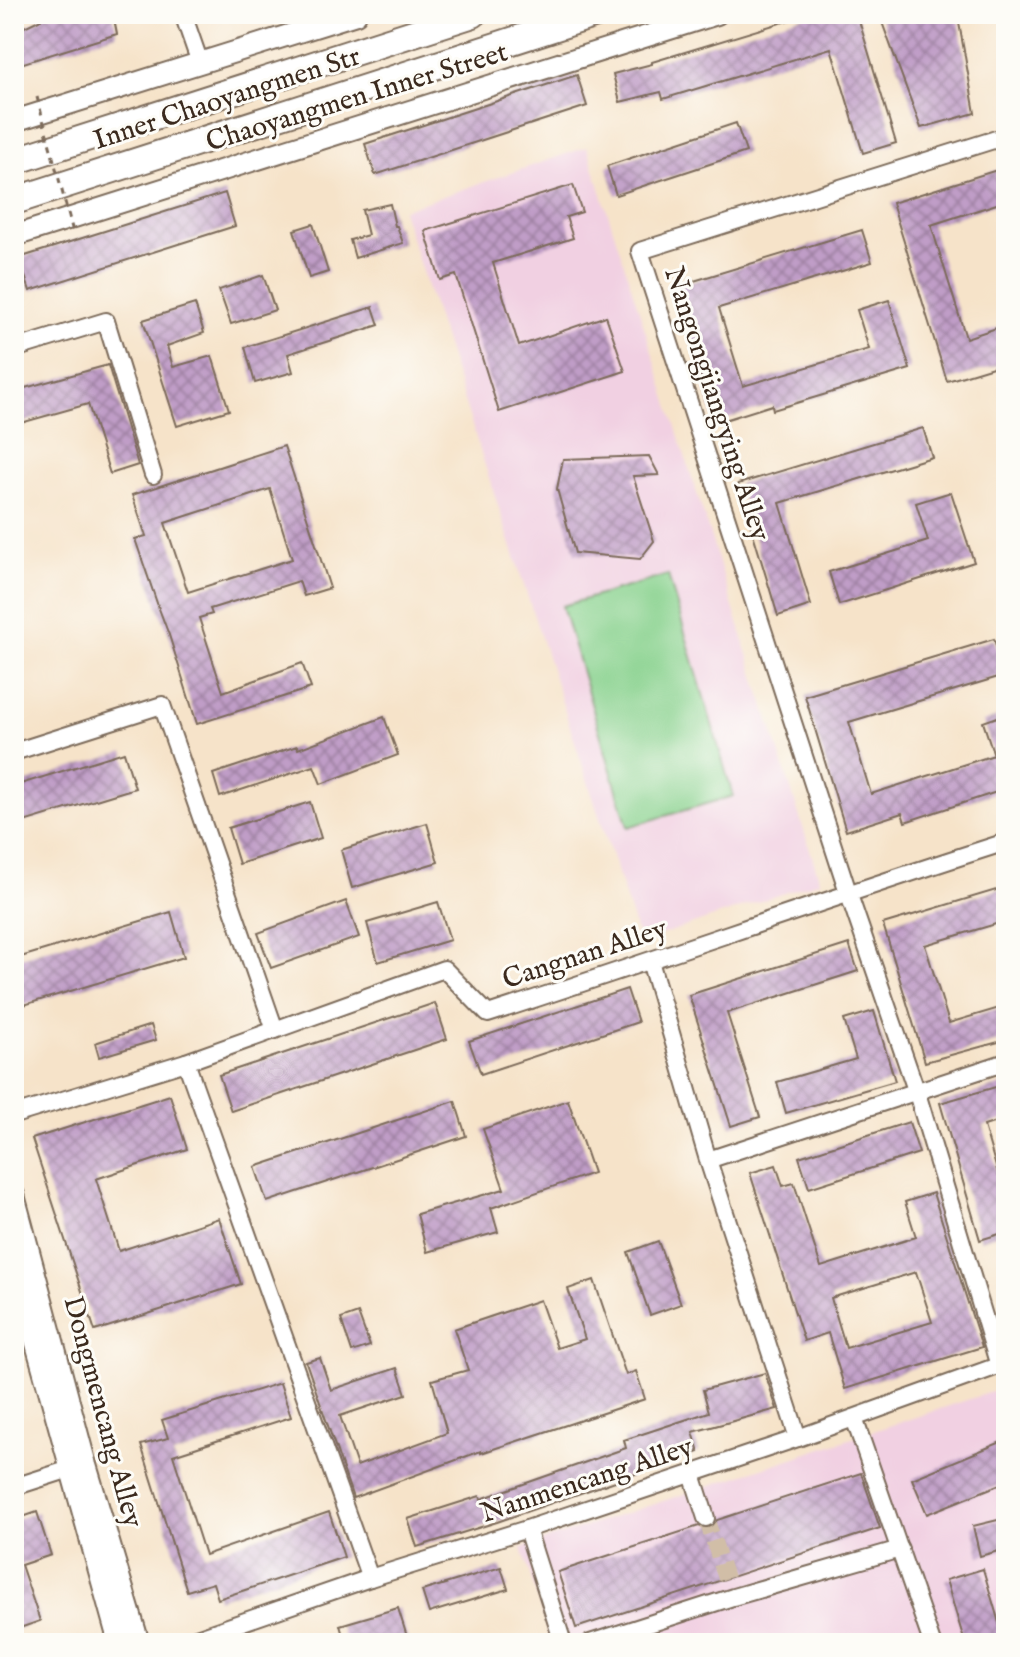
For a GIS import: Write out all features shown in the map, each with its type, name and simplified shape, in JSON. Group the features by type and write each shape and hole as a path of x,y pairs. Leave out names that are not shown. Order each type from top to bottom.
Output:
{"main road":[{"name":"Inner Chaoyangmen Str","path":"14,161 473,14"},
{"name":"Inner Chaoyangmen Str","path":"14,201 596,14"}],"street":[{"path":"183,14 200,63"},
{"path":"14,121 356,14"},
{"name":"Chaoyangmen Inner Street","path":"14,236 717,14"},
{"name":"Nangongjiangying Alley","path":"848,892 640,251 1006,136"},
{"path":"14,349 106,321 153,475"},
{"path":"14,752 162,705 275,1030"},
{"name":"Cangnan Alley","path":"14,1115 186,1062 444,969 488,1014 1006,842"},
{"path":"848,892 917,1093 1002,1365"},
{"path":"650,961 708,1160 798,1438"},
{"path":"186,1062 370,1578"},
{"path":"708,1160 1006,1062"},
{"name":"Dongmencang Alley","path":"14,1195 86,1465 139,1643"},
{"name":"Dongmencang Alley","path":"14,1264 119,1643"},
{"name":"Nanmencang Alley","path":"182,1643 370,1578 692,1474 1002,1365"},
{"path":"854,1418 932,1643"},
{"path":"14,1487 70,1469"},
{"path":"692,1474 706,1518"},
{"path":"527,1529 563,1643"},
{"path":"590,1643 731,1590 900,1549"}],"path":[{"path":"37,97 73,232"}],"shaded area":[{"path":"587,147 820,881 640,942 402,210"},
{"path":"1006,1387 1006,1643 551,1643 522,1548"}],"green space":[{"path":"668,575 733,796 628,827 562,606"}],"building":[{"path":"39,14 113,14 117,34 14,66 14,32 41,19"},
{"path":"810,14 857,14 896,143 863,153 831,48 663,99 661,92 620,102 613,74"},
{"path":"879,14 953,14 958,17 975,113 921,128"},
{"path":"577,75 587,106 375,175 365,144"},
{"path":"736,123 746,152 616,195 607,166"},
{"path":"997,170 1006,201 931,225 966,338 1006,325 1006,363 947,381 892,203"},
{"path":"573,185 582,212 566,217 573,238 493,263 519,346 606,316 625,371 499,412 456,275 440,280 425,231"},
{"path":"225,193 235,226 30,291 19,258"},
{"path":"390,204 403,243 355,258 350,240 368,235 362,210"},
{"path":"313,224 328,272 309,278 294,230"},
{"path":"862,230 872,262 719,308 743,386 869,349 857,310 889,300 910,369 773,410 772,405 715,423 674,287"},
{"path":"263,275 275,310 231,324 219,290"},
{"path":"195,304 204,333 167,346 173,367 212,356 229,410 177,426 143,320"},
{"path":"373,307 379,325 288,354 293,372 255,383 245,347"},
{"path":"108,365 138,465 110,474 88,404 14,425 14,391"},
{"path":"923,428 932,457 780,503 811,605 778,616 738,484"},
{"path":"284,446 330,588 304,596 299,581 210,609 212,614 199,618 223,692 302,663 311,688 197,724 135,539 146,536 132,495","holes":["270,489 292,559 188,592 165,523"]},
{"path":"649,456 659,475 633,476 654,541 640,559 575,553 557,489 563,459"},
{"path":"951,492 974,562 839,605 829,572 928,541 916,503"},
{"path":"994,639 1005,675 849,722 871,794 994,755 983,722 1006,714 1006,789 905,822 902,813 846,831 805,696"},
{"path":"384,717 398,755 321,784 314,766 220,797 213,774 297,746 298,749"},
{"path":"124,752 135,788 14,825 14,786"},
{"path":"310,802 321,838 239,864 228,828"},
{"path":"427,823 438,862 352,888 341,850"},
{"path":"1006,887 1006,921 925,945 949,1023 1006,1006 1006,1040 925,1062 883,924"},
{"path":"346,901 359,937 271,968 258,933"},
{"path":"438,902 450,940 378,962 367,923"},
{"path":"171,912 184,957 14,1008 14,959"},
{"path":"849,944 858,971 727,1013 760,1117 731,1126 689,995"},
{"path":"627,989 638,1022 481,1074 469,1041"},
{"path":"435,1003 447,1039 231,1111 219,1075"},
{"path":"874,1011 895,1081 786,1113 777,1082 856,1059 844,1020"},
{"path":"151,1025 156,1040 99,1057 95,1043"},
{"path":"1006,1084 1006,1119 984,1126 1006,1201 1006,1232 980,1240 940,1103"},
{"path":"170,1095 187,1149 96,1179 119,1251 219,1218 241,1284 95,1331 32,1139"},
{"path":"568,1100 593,1173 491,1208 498,1232 427,1252 417,1214 504,1189 483,1129"},
{"path":"455,1101 466,1136 267,1202 255,1167"},
{"path":"909,1122 919,1153 809,1188 799,1157"},
{"path":"776,1165 783,1186 794,1183 821,1267 916,1237 905,1202 933,1193 982,1347 845,1389 828,1333 804,1341 750,1173","holes":["916,1272 932,1322 846,1348 831,1298"]},
{"path":"658,1241 681,1304 650,1315 628,1252"},
{"path":"594,1280 626,1375 636,1371 645,1399 481,1451 353,1498 306,1362 320,1358 331,1390 397,1368 406,1394 340,1416 357,1466 447,1433 432,1380 468,1370 454,1329 540,1300 557,1348 585,1339 568,1289"},
{"path":"358,1313 370,1346 352,1352 341,1319"},
{"path":"765,1373 777,1409 693,1432 699,1452 417,1547 408,1519 480,1496 481,1499 626,1448 624,1440 709,1412 703,1390"},
{"path":"280,1383 291,1417 173,1455 205,1555 329,1512 344,1557 218,1599 213,1583 187,1591 141,1445 168,1438 162,1420"},
{"path":"1006,1440 1006,1482 927,1514 912,1479"},
{"path":"861,1473 880,1528 576,1628 558,1572 699,1526 710,1528 717,1520"},
{"path":"37,1512 51,1555 21,1565 40,1621 14,1630 14,1520"},
{"path":"1006,1518 1006,1549 980,1556 973,1526"},
{"path":"501,1567 508,1589 429,1613 422,1591"},
{"path":"983,1569 1005,1643 965,1643 946,1580"},
{"path":"398,1608 409,1643 345,1643 340,1625"}],"tunnel":[{"path":"706,1518 728,1584"}]}
